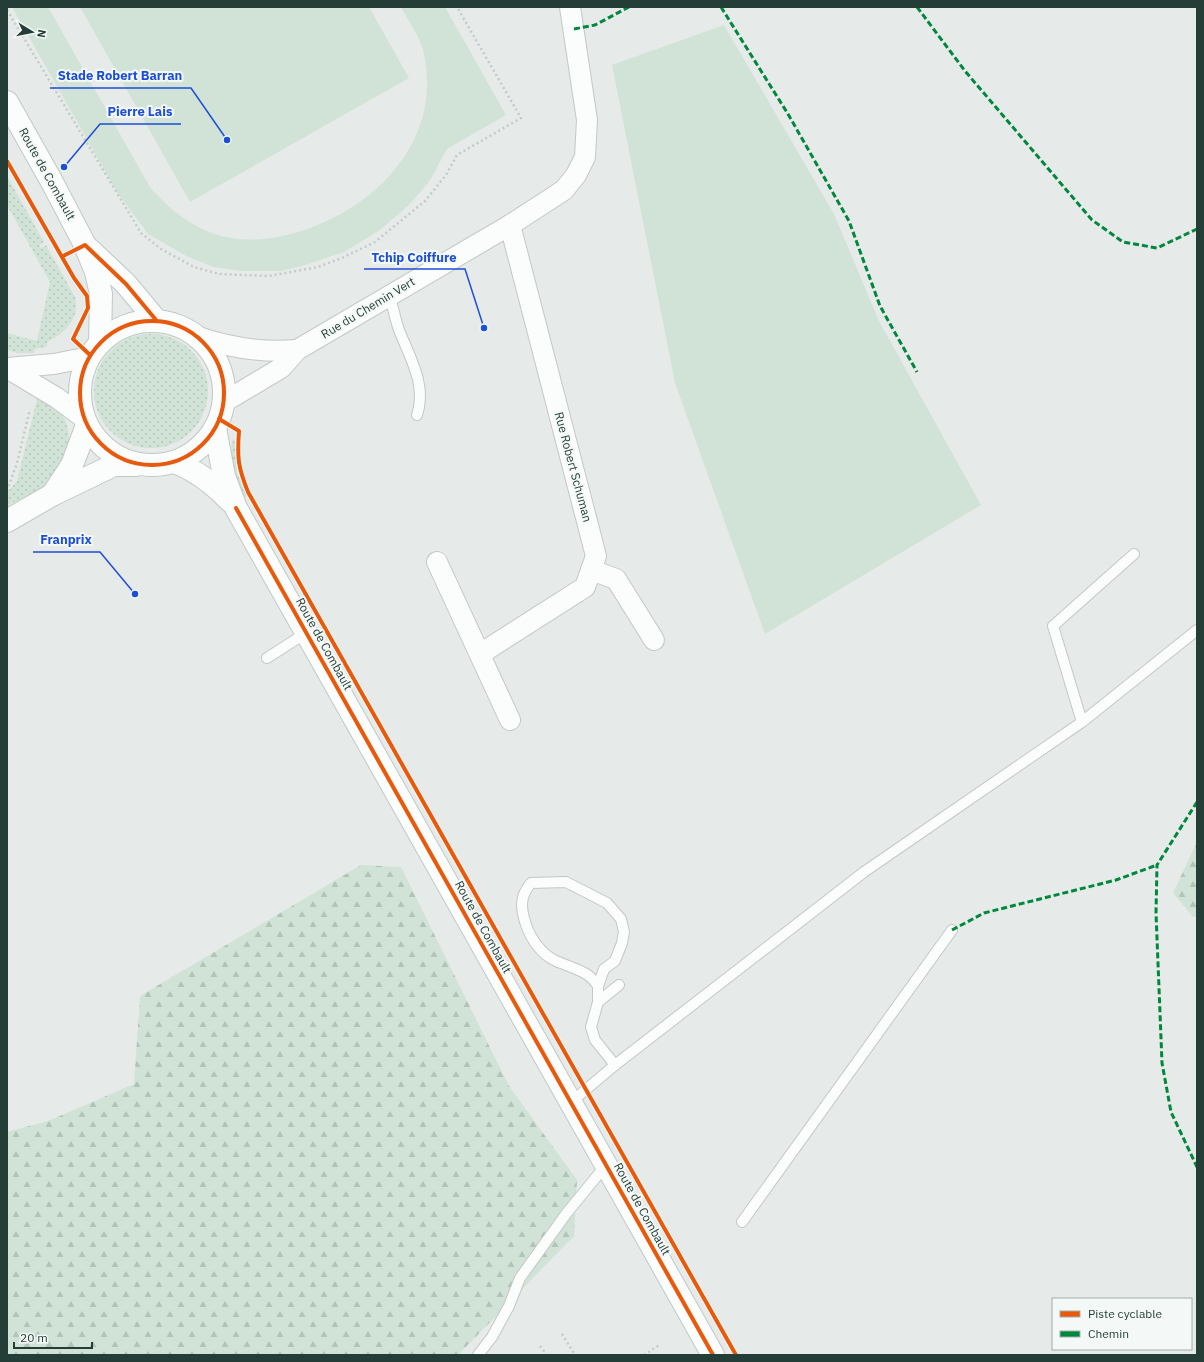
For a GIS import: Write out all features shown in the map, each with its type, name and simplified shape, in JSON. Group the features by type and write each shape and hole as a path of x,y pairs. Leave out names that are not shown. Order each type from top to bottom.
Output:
{"street":[{"name":"Rue du Chemin Vert","path":"224,402 281,368 297,350 389,295 510,226 564,190 576,175 585,157 587,120 570,7"},
{"name":"Route de Combault","path":"7,102 85,245 96,272 101,294 95,349 80,387 80,398 86,422 95,438 112,453 133,463 148,465 175,462 191,454 204,442 215,428 224,402 224,384 219,366 210,350 198,337 179,326 156,320 132,323 115,330 95,349"},
{"name":"Rue Robert Schuman","path":"480,654 585,587 596,556 510,226"},
{"name":"Route de Combault","path":"85,245 126,284 156,320"},
{"name":"Rue du Chemin Vert","path":"198,337 231,347 275,352 297,350"},
{"path":"7,368 54,364 95,349"},
{"path":"7,368 57,398 86,422 72,465 52,495"},
{"name":"Route de Combault","path":"215,428 224,476 236,508 570,1103 714,1355"},
{"name":"Route de Combault","path":"175,462 192,468 213,484 236,508"},
{"path":"7,521 52,495 114,465 148,465"},
{"path":"437,562 510,720"},
{"path":"591,570 616,579 654,640"}],"lane":[{"path":"389,295 399,328 416,369 420,396 417,415"},
{"path":"1082,722 1053,626 1134,554"},
{"path":"570,1103 615,1065 864,872 1082,722 1197,630"},
{"path":"267,658 306,633"},
{"path":"598,986 593,978 555,960 530,937 521,907 524,892 531,883 566,882 607,903 621,919 624,932 622,943 615,961 604,969 598,986 598,1002 591,1027 595,1040 615,1065"},
{"path":"742,1222 952,930"},
{"path":"598,1002 619,985"},
{"path":"478,1355 492,1337 509,1306 520,1278 566,1214 606,1165"}],"path":[{"path":"7,10 142,233 161,249 194,267 219,274 261,276 293,273 318,267 342,258 375,242 425,201 446,175 457,155 521,118 458,7"},
{"path":"7,491 21,450 35,385"},
{"path":"562,1334 575,1355"},
{"path":"644,1355 661,1344"},
{"path":"540,1346 547,1355"}],"green space":[{"path":"12,7 48,7 150,187 165,203 182,217 200,228 221,236 252,240 284,236 304,230 332,218 358,203 381,184 400,162 415,138 424,111 427,81 421,44 401,7 445,7 506,115 447,149 429,182 408,206 380,230 344,252 302,266 281,271 241,271 214,267 188,257 148,234 117,192"},
{"path":"80,7 369,7 409,78 190,202"},
{"path":"724,25 834,214 879,321 981,505 765,634 675,383 612,65"},
{"path":"7,176 44,242 39,246 41,248 46,245 75,297 76,311 70,324 54,339 47,342 47,347 35,349 34,353 18,353 7,350 7,333 37,341 50,282 7,205"},
{"path":"151,334 173,338 191,351 204,369 208,391 204,413 191,431 173,444 151,448 129,444 111,431 98,413 94,391 98,369 111,351 129,338"},
{"path":"38,395 54,405 65,420 69,437 67,456 59,472 48,483 7,506 7,493 17,481"},
{"path":"232,439 235,442 237,473 247,496 245,498 238,484 232,462"},
{"path":"1197,842 1197,917 1193,917 1173,893"},
{"path":"361,865 401,867 509,1086 577,1180 574,1236 458,1355 7,1355 7,1132 48,1121 134,1084 140,996"}],"marked path":[{"path":"574,29 595,25 629,7"},
{"path":"721,7 788,114 849,221 880,306 917,372"},
{"path":"917,7 965,71 1092,220 1123,242 1157,248 1197,229"},
{"path":"1197,802 1157,865 1156,913 1162,1063 1171,1112 1197,1167"},
{"path":"952,930 984,913 1116,880 1157,865"}],"cycle path":[{"path":"7,161 74,278 87,296 88,308 73,339 90,355"},
{"path":"63,256 85,245 126,284 156,320"},
{"path":"145,321 159,321 186,329 198,337 208,347 219,365 223,379 224,393 223,407 219,421 208,439 198,449 180,460 159,465 145,465 118,457 106,449 96,439 85,421 80,400 80,386 88,359 96,347 106,337 124,326 145,321"},
{"path":"219,419 239,431 239,462 248,492 736,1355"},
{"path":"236,508 713,1355"}],"place":[{"name":"Stade Robert Barran","path":"227,140"},
{"name":"Pierre Lais","path":"64,167"},
{"name":"Tchip Coiffure","path":"484,328"},
{"name":"Franprix","path":"135,594"}]}
